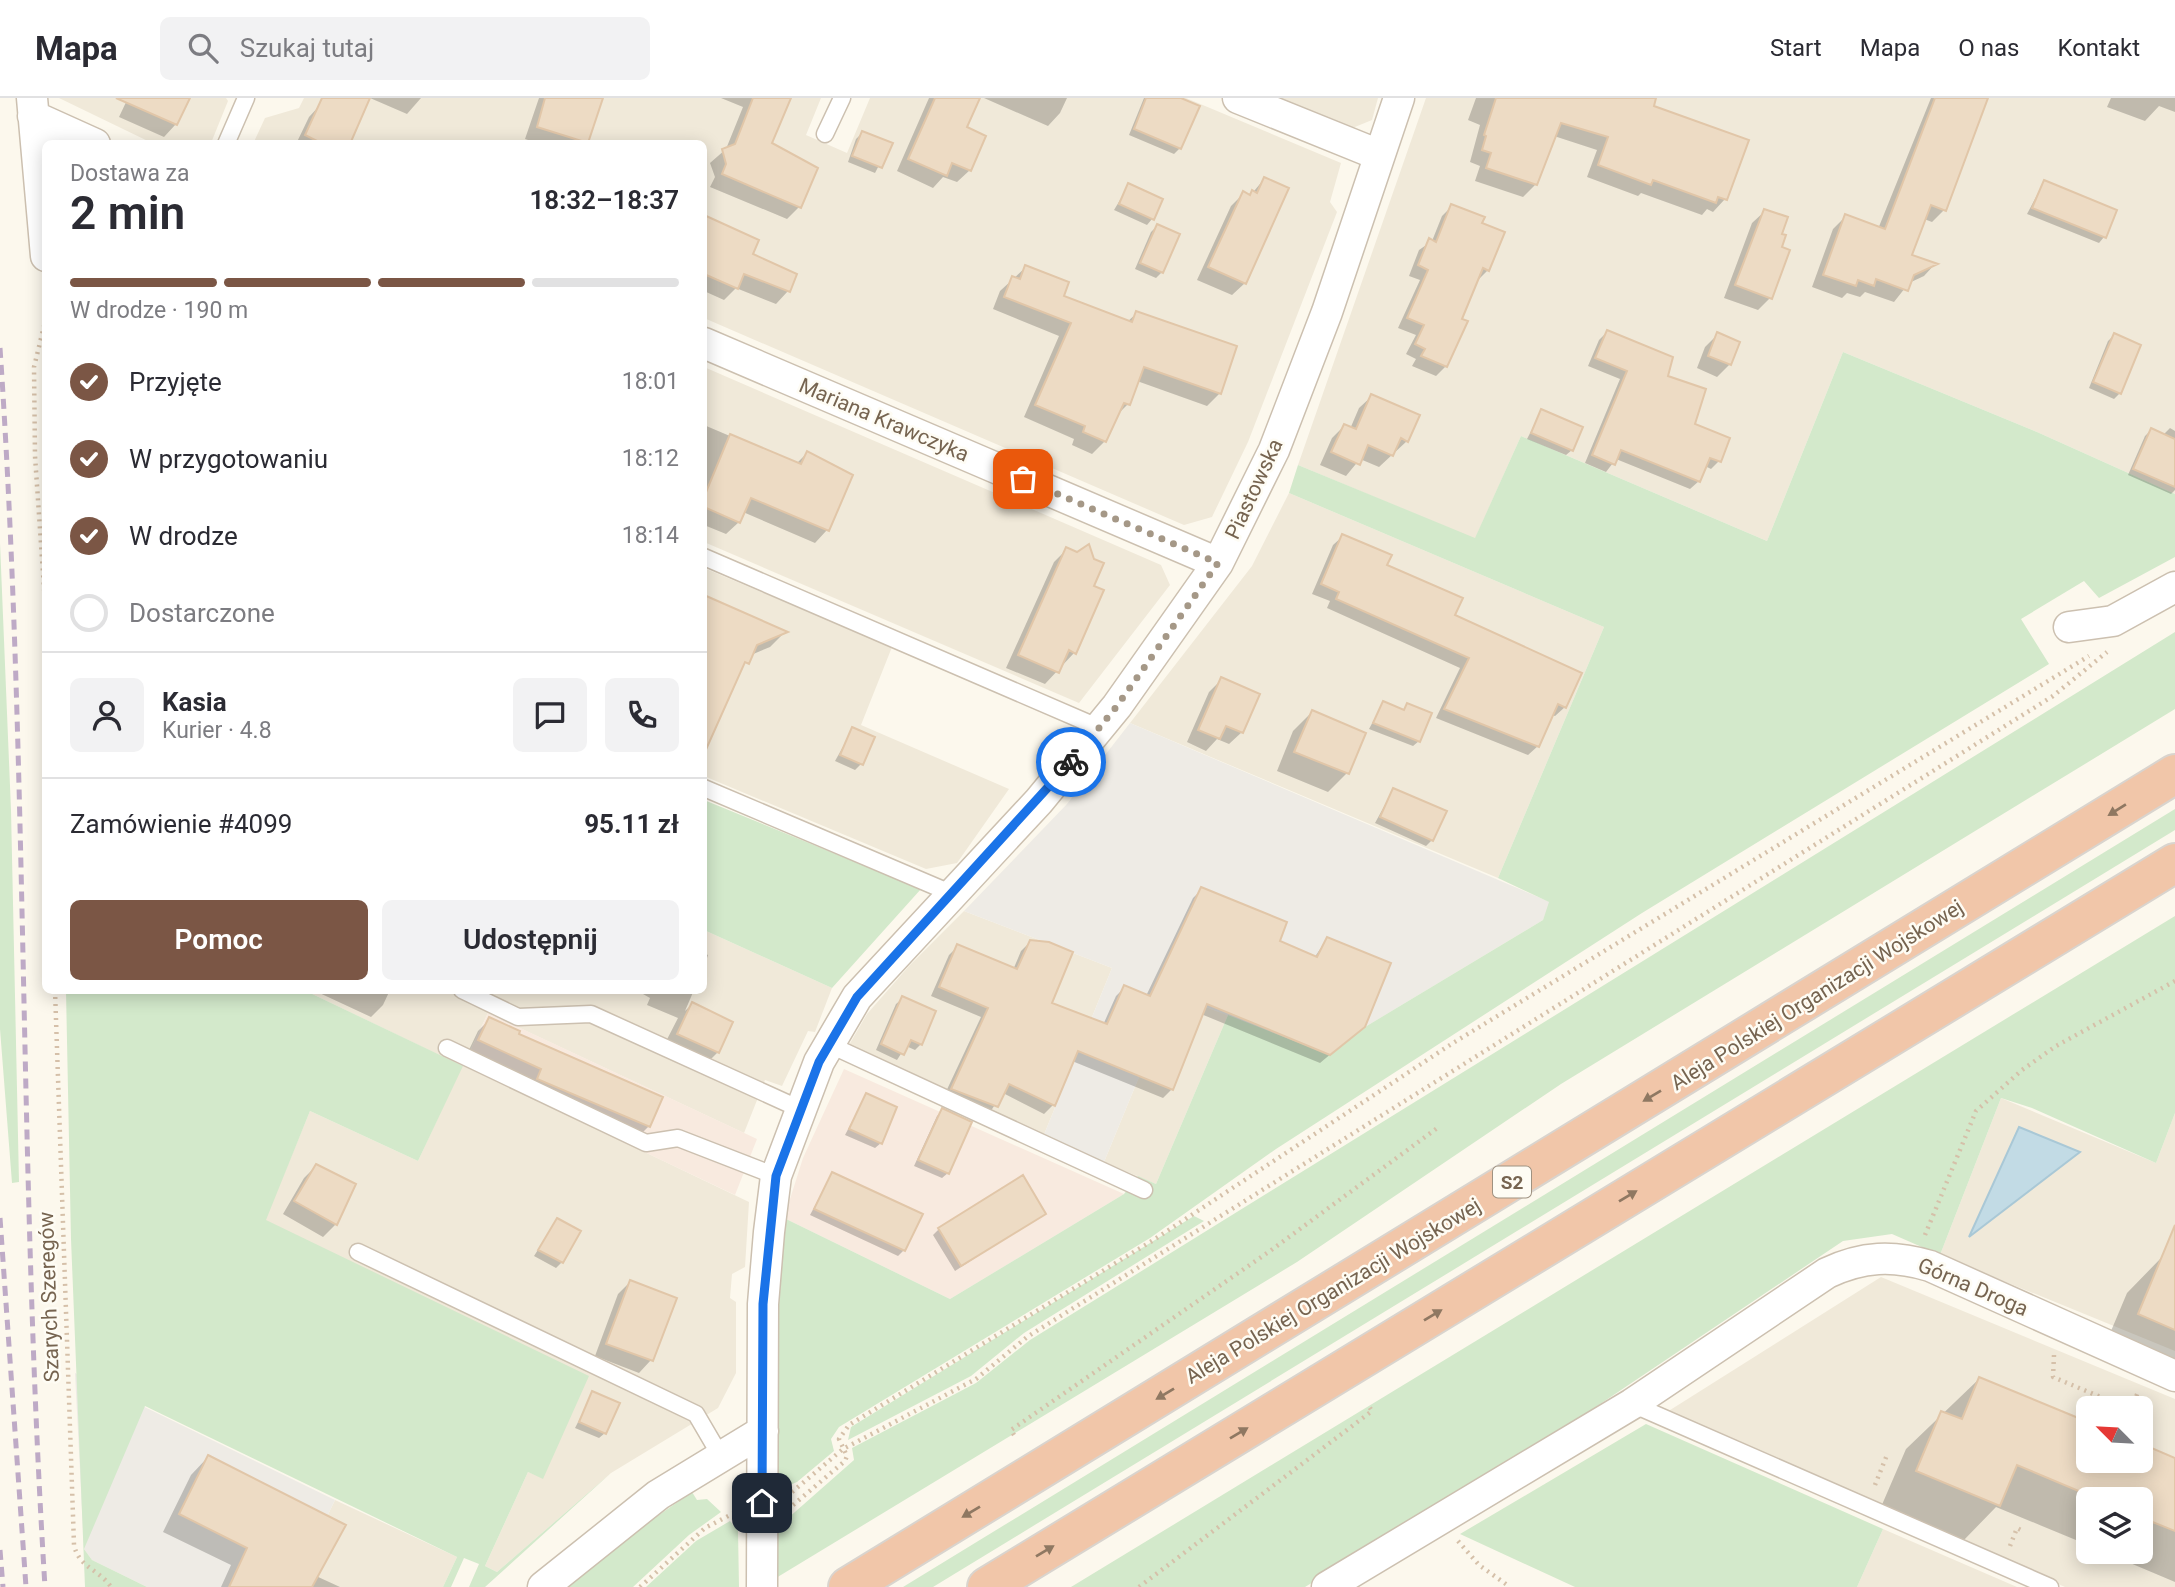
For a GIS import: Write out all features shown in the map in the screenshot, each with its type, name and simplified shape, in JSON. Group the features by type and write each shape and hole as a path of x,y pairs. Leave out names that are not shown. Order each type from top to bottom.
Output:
{"highway":[{"name":"Aleja Polskiej Organizacji Wojskowej","path":"848,1587 2175,774"},
{"path":"987,1587 2175,863"}],"street":[{"path":"1238,98 1379,155"},
{"name":"Piastowska","path":"762,1587 753,1515 763,1432 763,1304 776,1176 796,1119 828,1044 857,997 1039,801 1100,728 1218,563 1274,450 1327,312 1399,98"},
{"path":"33,107 88,140"},
{"path":"33,107 42,210"},
{"name":"Mariana Krawczyka","path":"707,344 1218,563"},
{"path":"2069,627 2113,621 2175,587"},
{"name":"Górna Droga","path":"1327,1587 1632,1404 1827,1273 1867,1258 1887,1257 1915,1261 2175,1376"},
{"path":"543,1587 629,1516 720,1455 763,1432"}],"lane":[{"path":"228,140 246,98"},
{"path":"825,134 842,98"},
{"path":"707,557 1100,728"},
{"path":"707,789 953,894"},
{"path":"470,994 518,1017 591,1014 796,1119"},
{"path":"828,1044 1144,1190"},
{"path":"447,1048 646,1143 678,1138 776,1176"},
{"path":"358,1252 696,1414 720,1455"},
{"path":"1632,1404 2050,1587"}],"path":[{"path":"42,334 34,367 35,456 42,558"},
{"path":"640,1587 705,1528 753,1515 781,1514 845,1461 847,1455 843,1448 840,1435 849,1425 1153,1241 1465,1036 2111,645 2053,696 1027,1337 976,1379 843,1448 804,1483 783,1496"},
{"path":"1915,1261 1976,1111 2022,1070 2056,1046 2175,981"},
{"name":"Szarych Szeregów","path":"55,994 74,1545 82,1564 106,1580 111,1587"},
{"path":"1014,1435 1011,1430 1270,1251 1440,1126"},
{"path":"2054,1352 2053,1377 2099,1396"},
{"path":"2136,1396 2140,1388"},
{"path":"1139,1587 1372,1411 1368,1405"},
{"path":"1444,1516 1458,1541 1479,1564 1510,1587"}],"shaded area":[{"path":"59,98 226,98 228,101 212,140 146,140"},
{"path":"304,98 821,98 806,135 847,153 870,98 1186,98 1341,163 1330,202 1337,212 1248,442 1212,517 1184,525 707,319 707,140 255,140 265,118 299,108"},
{"path":"1277,98 1378,98 1372,120 1350,129"},
{"path":"1426,98 2175,98 2175,494 2037,432 1843,352 1767,541 1521,436 1475,539 1298,465"},
{"path":"707,368 1161,565 1170,585 1079,703 707,543"},
{"path":"1289,493 1604,627 1498,878 1130,723 1252,566"},
{"path":"707,569 892,647 861,725 1009,789 957,863 926,869 707,777"},
{"path":"1130,723 1550,902 1543,920 1365,1027 1330,1055 1203,1006 1146,1060 1104,1162 1053,1142 1043,1137 1112,968 964,911 1067,804"},
{"path":"964,911 1112,968 1043,1137 862,1055 861,1050 849,1045 867,1014 909,966"},
{"path":"707,931 832,988 815,1032 808,1031 782,1086 765,1080 744,1133 488,1013 463,1065 749,1202 745,1267 732,1274 730,1298 736,1302 736,1373 718,1408 611,1473 497,1572 485,1566 528,1472 543,1478 265,1220 310,1111 418,1161 462,1066 312,994 707,994"},
{"path":"1203,1006 1228,1015 1156,1184 1104,1162 1146,1060"},
{"path":"488,1013 757,1139 735,1195 463,1066"},
{"path":"844,1069 1124,1194 950,1299 784,1218 803,1158"},
{"path":"2001,1098 2156,1163 2175,1113 2175,1351 1940,1255"},
{"path":"1881,1277 2175,1399 2175,1587 2065,1587 1667,1412"},
{"path":"75,1373 335,1500 293,1587 147,1587 92,1560 84,1549"},
{"path":"335,1500 457,1557 443,1587 293,1587"},
{"path":"1883,1529 2017,1587 1857,1587"}],"green space":[{"path":"1843,352 2037,432 2175,494 2175,557 2099,598 2084,581 2021,619 2049,664 1642,913 1276,1149 1150,1238 839,1427 831,1439 834,1451 797,1482 776,1491 777,1333 784,1218 950,1299 1124,1194 1138,1176 1156,1184 1228,1015 1330,1055 1365,1027 1543,920 1549,902 1498,878 1604,627 1289,493 1298,465 1475,538 1521,436 1767,541"},
{"path":"0,543 11,810 19,1182 12,1183 0,1029"},
{"path":"2175,632 2175,709 1561,1084 1297,1262 776,1578 776,1527 785,1524 787,1519 854,1460 852,1448 976,1383 1030,1340"},
{"path":"707,801 921,889 832,988 707,931"},
{"path":"2175,809 2175,830 933,1587 903,1587"},
{"path":"2175,916 2175,1113 2156,1163 2032,1108 2001,1098 1940,1255 1892,1234 1843,1241 1554,1435 1305,1587 1071,1587"},
{"path":"66,994 312,994 463,1066 418,1161 310,1111 266,1220 589,1376 543,1479 528,1472 485,1566 497,1572 611,1473 485,1587 469,1587 479,1564 464,1558 451,1587 443,1587 457,1557 145,1406 84,1549 92,1560 147,1587 85,1587 71,1239"},
{"path":"1194,1216 1204,1221 1024,1333 971,1376 848,1440 851,1427"},
{"path":"1646,1424 1883,1529 1857,1587 1575,1587 1460,1534"},
{"path":"692,1492 697,1500 707,1499 721,1512 689,1535 633,1587 568,1587 636,1531"},
{"path":"730,1521 738,1531 739,1587 646,1587 696,1541"}],"water":[{"path":"2019,1127 2080,1152 1969,1237"}],"building":[{"path":"116,98 190,98 177,125"},
{"path":"322,98 370,98 352,140 315,140 305,135"},
{"path":"545,98 603,98 589,140 578,140 537,127"},
{"path":"753,98 791,98 772,143 818,168 801,208 722,174 726,164 722,149 735,144"},
{"path":"935,98 980,98 967,127 986,136 971,171 952,163 947,176 908,159"},
{"path":"1146,98 1181,98 1200,106 1181,149 1134,129"},
{"path":"1496,98 1656,98 1654,106 1749,140 1727,200 1718,197 1716,203 1653,180 1651,185 1598,165 1608,137 1561,123 1537,185 1486,168 1491,153 1482,150 1486,136 1484,135"},
{"path":"1935,98 1988,98 1946,211 1931,205 1912,255 1938,264 1914,275 1908,291 1876,279 1874,286 1858,280 1856,286 1823,275 1845,214 1885,229"},
{"path":"862,131 893,143 882,168 852,156"},
{"path":"1264,177 1289,188 1246,284 1208,267 1243,191 1250,195 1252,190 1257,193"},
{"path":"2044,180 2117,210 2106,238 2032,208"},
{"path":"1128,183 1163,199 1154,220 1119,204"},
{"path":"1451,204 1485,217 1482,223 1505,232 1489,271 1483,268 1462,319 1468,321 1447,367 1421,356 1425,349 1415,344 1424,325 1407,318 1428,270 1418,265 1429,238 1436,242"},
{"path":"1764,209 1788,217 1782,234 1786,235 1782,247 1790,250 1772,299 1735,285"},
{"path":"707,216 759,240 753,254 797,274 790,292 744,274 738,289 707,275"},
{"path":"1157,224 1180,234 1163,273 1140,263"},
{"path":"1025,265 1069,282 1064,296 1132,322 1136,311 1237,346 1221,394 1144,367 1130,405 1124,403 1106,442 1083,432 1085,426 1035,405 1071,323 1004,297 1012,276 1020,279"},
{"path":"1607,330 1673,357 1668,376 1706,389 1695,424 1730,438 1721,462 1710,458 1700,482 1621,450 1615,465 1592,455 1627,371 1595,358"},
{"path":"1717,332 1740,342 1731,365 1708,356"},
{"path":"2114,333 2141,345 2121,394 2093,382"},
{"path":"1371,394 1420,415 1408,442 1401,438 1393,456 1368,445 1360,465 1331,452 1344,424 1356,429"},
{"path":"1541,409 1583,427 1573,451 1531,433"},
{"path":"2151,428 2175,439 2175,487 2133,469"},
{"path":"730,434 801,464 807,451 853,475 829,531 751,498 740,523 707,508 707,490"},
{"path":"1342,534 1392,555 1387,565 1463,598 1455,615 1582,673 1566,708 1558,704 1539,747 1444,709 1469,658 1336,599 1339,592 1321,584"},
{"path":"1089,544 1094,559 1104,563 1094,586 1104,590 1076,654 1069,650 1059,673 1018,655 1066,547 1077,552"},
{"path":"707,596 788,632 757,645 749,664 745,662 707,747"},
{"path":"1221,677 1260,694 1243,733 1226,726 1220,739 1198,730"},
{"path":"1383,701 1404,710 1407,703 1432,713 1420,742 1373,723"},
{"path":"1312,710 1366,733 1349,774 1294,752"},
{"path":"852,727 875,737 863,765 840,755"},
{"path":"1393,788 1447,811 1433,841 1380,817"},
{"path":"1201,887 1287,922 1280,941 1317,957 1327,937 1391,963 1365,1027 1330,1055 1207,1004 1173,1090 1078,1051 1055,1106 1009,1084 998,1107 951,1089 988,1008 939,987 957,944 1017,969 1030,940 1049,942 1073,952 1052,1003 1107,1024 1124,985 1150,996"},
{"path":"902,996 936,1011 922,1045 911,1040 904,1055 881,1044"},
{"path":"692,1002 733,1022 719,1053 677,1034"},
{"path":"489,1017 520,1031 519,1034 663,1097 650,1127 537,1079 541,1069 478,1040"},
{"path":"866,1093 897,1107 882,1144 849,1129"},
{"path":"942,1108 972,1122 949,1174 918,1160"},
{"path":"316,1164 356,1184 337,1225 294,1201"},
{"path":"832,1172 923,1214 905,1251 814,1209"},
{"path":"1023,1175 1046,1214 961,1266 938,1228"},
{"path":"557,1218 581,1231 563,1263 538,1250"},
{"path":"2175,1225 2175,1330 2138,1314"},
{"path":"630,1280 677,1298 653,1361 606,1344"},
{"path":"1979,1377 2076,1417 2076,1474 2152,1474 2153,1449 2175,1458 2175,1531 2153,1522 2153,1487 2076,1487 2076,1490 2017,1465 2000,1506 1916,1471 1941,1411 1962,1419"},
{"path":"592,1391 620,1403 606,1434 579,1422"},
{"path":"208,1455 346,1525 312,1587 229,1587 247,1548 179,1514"}],"railway":[{"path":"0,348 15,658 31,1277 45,1587"},
{"path":"0,1218 26,1587"},
{"path":"0,1550 3,1587"}],"way so far":[{"path":"1023,479 1218,563 1117,706 1071,762"}],"route":[{"path":"762,1503 763,1304 776,1176 819,1062 857,997 1039,801 1071,762"}]}
